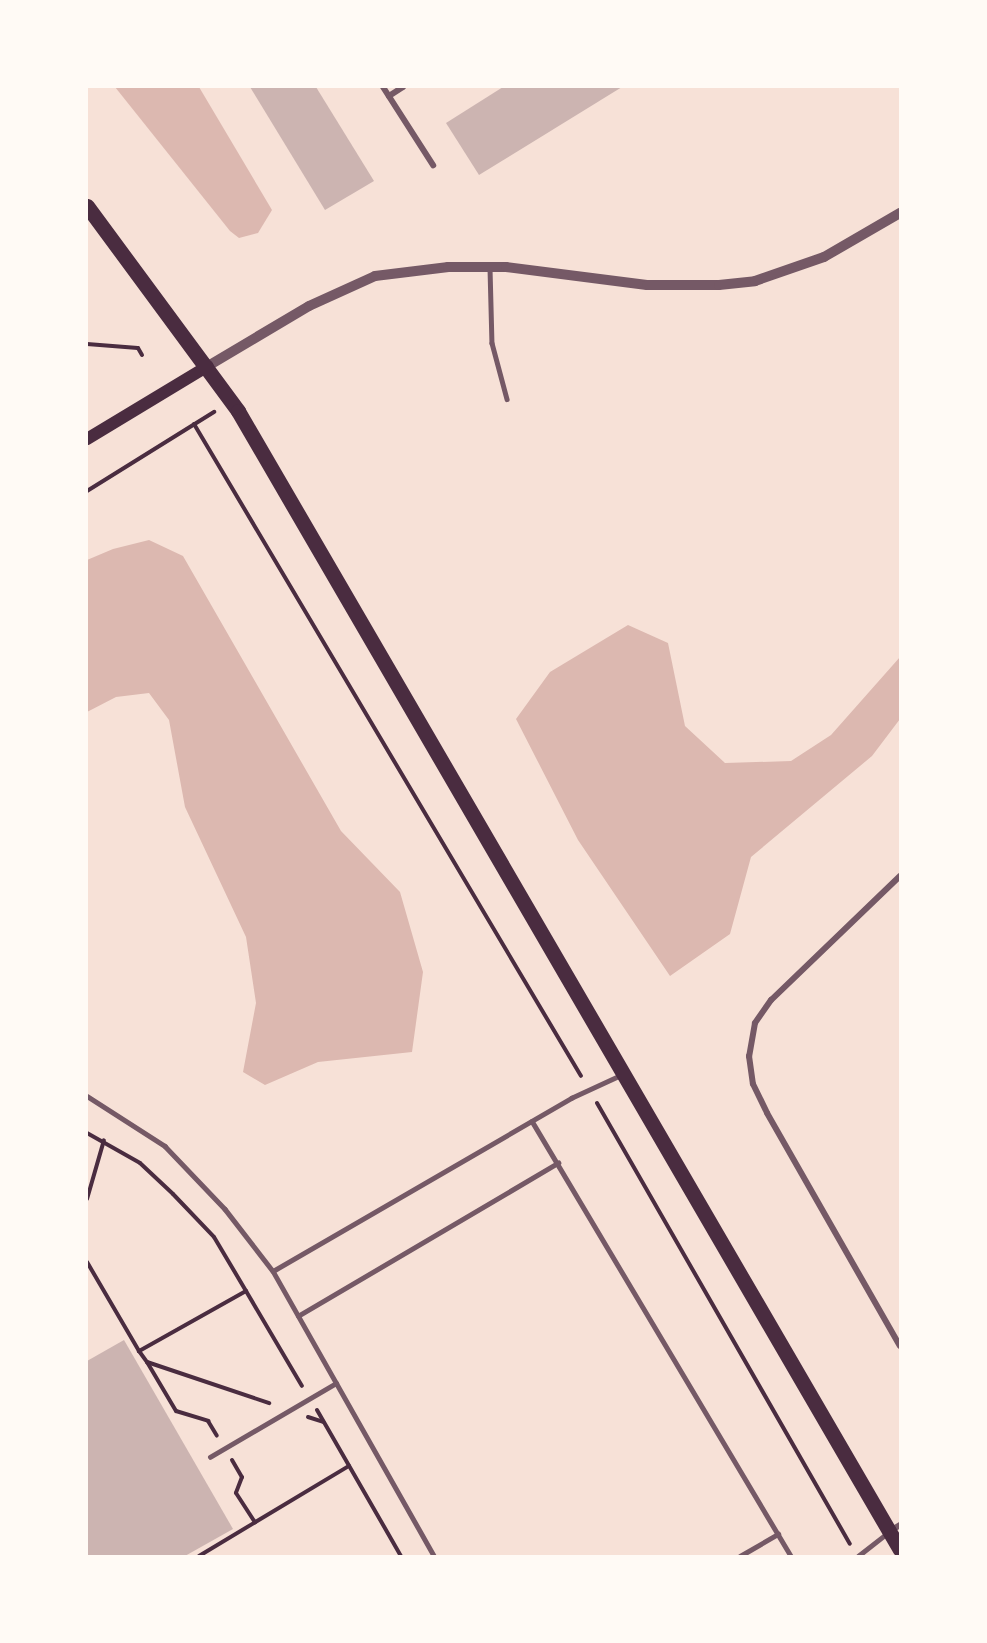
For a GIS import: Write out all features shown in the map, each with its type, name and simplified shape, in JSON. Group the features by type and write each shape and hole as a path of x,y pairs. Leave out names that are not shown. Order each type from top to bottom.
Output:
{"main road":[{"path":"87,206 208,366 232,402 623,1074 895,1528 900,1550"},
{"path":"87,439 208,366"}],"street":[{"path":"383,87 433,165"},
{"path":"389,96 403,87"},
{"path":"208,366 309,306 375,276 448,267 490,268 647,285 719,285 755,280 824,256 900,213"},
{"path":"900,876 771,999 751,1039 749,1056 757,1094 900,1346"}],"lane":[{"path":"490,268 492,343 507,399"},
{"path":"273,1271 532,1121 623,1074"},
{"path":"87,1096 103,1102 165,1146 225,1209 273,1271 434,1556"},
{"path":"532,1121 791,1556"},
{"path":"298,1316 558,1163"},
{"path":"210,1457 336,1383"},
{"path":"858,1556 895,1528"},
{"path":"740,1556 778,1534"}],"path":[{"path":"87,344 138,348 142,355"},
{"path":"87,491 232,402"},
{"path":"194,424 589,1090 851,1546"},
{"path":"87,1133 104,1140 140,1163 214,1237 401,1556"},
{"path":"87,1199 104,1140"},
{"path":"87,1262 176,1411"},
{"path":"140,1351 246,1291"},
{"path":"147,1362 324,1422"},
{"path":"199,1556 350,1466"}],"shaded area":[{"path":"115,87 199,87 272,210 258,233 239,238 230,231"},
{"path":"149,540 183,556 341,831 400,892 423,972 412,1052 318,1062 265,1085 243,1072 256,1003 246,937 185,807 169,720 149,693 116,697 87,712 87,560 113,549"},
{"path":"628,625 668,643 685,726 725,763 791,761 831,735 900,657 900,719 872,756 751,857 730,934 670,976 578,840 516,719 550,672"}],"building":[{"path":"250,87 316,87 374,181 325,210"},
{"path":"503,87 622,87 479,175 446,123"},
{"path":"124,1340 233,1529 185,1556 87,1556 87,1361"}]}
